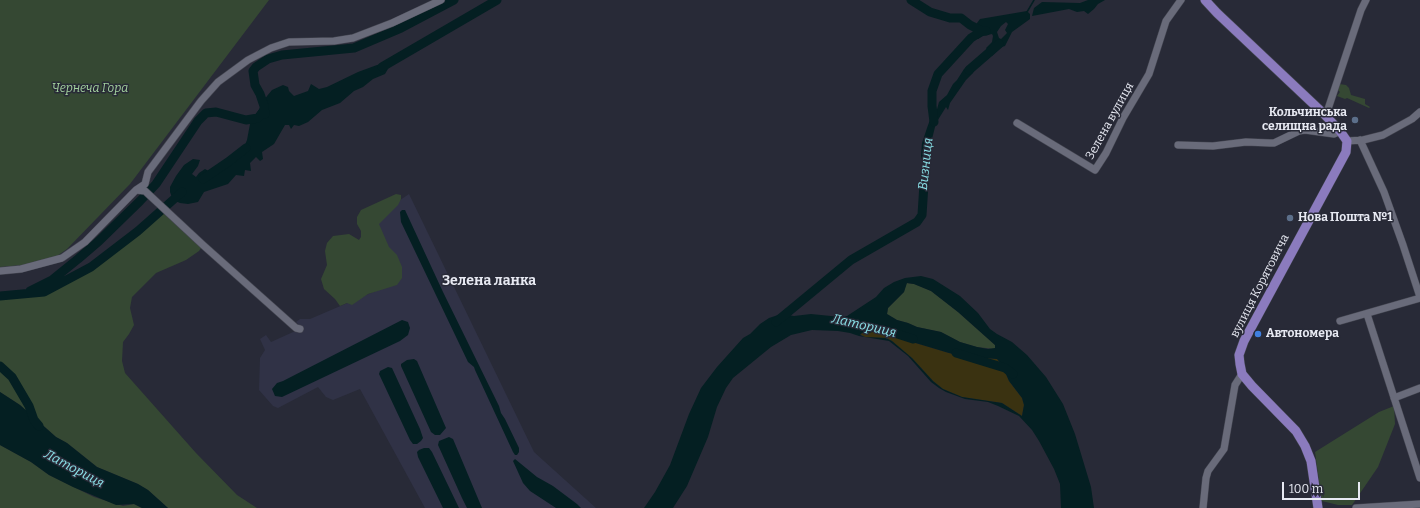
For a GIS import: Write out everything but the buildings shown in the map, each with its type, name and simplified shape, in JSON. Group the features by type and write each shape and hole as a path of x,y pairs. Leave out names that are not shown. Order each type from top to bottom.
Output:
{"main road":[{"path":"1205,0 1217,14 1324,114 1347,141"},
{"name":"вулиця Корятовича","path":"1242,374 1239,355 1244,341 1346,152 1347,141"},
{"path":"1242,374 1296,431 1305,446 1311,461 1318,508"}],"street":[{"path":"0,271 21,269 62,258 85,242 136,190 145,184 148,172 200,101 218,82 250,59 272,48 289,42 334,41 352,38 392,23 441,0"},
{"name":"Зелена вулиця","path":"1017,123 1095,170 1106,153 1123,118 1149,74 1166,21 1181,0"},
{"path":"1324,114 1328,109 1361,10 1366,0"},
{"path":"1347,141 1383,135 1412,119 1420,112"},
{"path":"1178,145 1213,146 1246,142 1274,143 1302,131 1334,134 1340,131"},
{"path":"1340,321 1420,298 1404,245 1384,192 1360,140"},
{"path":"136,190 145,191 290,323 296,328 300,329"},
{"path":"1367,314 1420,478"},
{"path":"1203,508 1208,471 1224,449 1235,385 1242,374"},
{"path":"1394,398 1420,388"},
{"path":"1356,508 1420,504"}],"shaded area":[{"path":"409,194 534,452 596,508 425,508 360,389 333,400 326,397 318,387 278,408 273,406 259,390 260,358 265,350 260,339 266,335 271,342 302,328 296,322 300,319 310,319 399,281 372,219"}],"green space":[{"name":"Чернеча Гора","path":"0,0 269,0 130,184 67,249 57,256 23,265 0,267"},
{"path":"1339,84 1346,85 1349,88 1351,95 1365,99 1365,104 1370,107 1369,108 1347,98 1345,99 1337,96 1340,92 1337,89"},
{"path":"396,194 401,195 398,205 379,224 389,247 397,255 402,267 402,278 397,285 368,294 352,305 347,303 340,306 324,289 321,279 327,265 325,251 327,243 333,236 349,234 359,240 361,237 361,231 357,224 357,217 361,210"},
{"path":"161,210 203,245 199,251 186,260 156,273 132,297 130,308 134,325 123,342 122,361 125,373 196,453 237,495 257,508 168,508 148,490 138,484 97,467 67,443 56,437 20,405 0,392 0,296 44,292 91,267 138,231"},
{"path":"906,283 914,284 931,291 958,312 995,345 995,349 977,347 960,342 941,332 917,327 897,320 887,314 888,308 904,292"},
{"path":"1394,406 1395,424 1378,467 1352,505 1338,505 1322,501 1315,452 1379,412"},
{"path":"0,445 31,462 49,475 94,497 123,506 134,504 142,508 0,508"}],"sand":[{"path":"878,330 901,333 909,341 949,353 962,356 997,359 1002,365 1009,381 1022,398 1024,405 1022,416 1002,403 962,397 943,389 933,381 912,358 892,341 886,338 865,337 860,334"}],"water":[{"path":"1088,0 1105,0 1098,4 1088,14 1084,11 1077,12 1069,9 1032,16 1034,8 1042,2 1080,3"},
{"path":"1027,11 1030,14 1030,19 1012,32 1005,46 999,48 992,56 986,48 992,42 992,34 978,39 972,34 975,31 977,23 980,19","holes":["1006,22 1008,24 1005,30 1007,33 1001,39 999,38 997,32"]},
{"path":"392,62 385,74 373,79 363,87 354,91 340,103 322,110 308,122 299,126 294,125 291,129 289,125 285,125 274,144 262,152 263,159 260,161 256,157 250,163 251,171 245,170 244,176 236,175 228,184 204,192 198,202 188,204 173,200 170,187 184,165 193,159 200,160 198,166 192,174 196,177 205,169 212,173 242,152 247,140 250,124 272,90 283,85 288,87 289,91 294,96 308,91 311,84 319,89 327,87 358,72 377,65"},
{"path":"972,62 977,62 973,73 966,80 950,103 948,110 946,107 936,123 930,151 930,161 926,165 928,188 921,198 920,187 923,164 921,156 922,143 931,117 936,113 939,102 947,95 964,69"},
{"path":"405,210 519,448 517,455 513,452 474,367 468,362 401,222 400,212"},
{"path":"921,276 933,279 960,296 978,313 990,329 1012,342 1027,355 1046,377 1063,404 1075,434 1091,487 1094,508 1061,508 1060,484 1054,469 1032,430 1019,416 988,402 965,399 939,388 931,382 908,356 889,341 865,337 859,336 838,331 812,330 791,335 771,347 733,378 726,388 717,407 708,437 687,486 673,508 644,508 670,465 689,414 701,388 717,367 743,338 769,318 781,314 794,316 811,314 841,317 847,316 876,297 884,288 905,278","holes":["907,283 914,284 931,291 958,312 995,345 995,348 988,349 960,342 941,332 917,327 897,320 887,314 888,308 904,292","878,330 887,334 901,333 909,341 949,353 962,356 997,359 1002,365 1009,381 1022,398 1024,405 1022,416 1002,403 962,397 943,389 933,381 912,358 892,341 886,338 865,337 860,335 862,333 869,333"]},
{"path":"402,320 408,322 410,328 408,335 400,341 282,397 275,396 272,389 277,383"},
{"path":"414,359 417,361 446,428 440,435 435,435 431,432 401,366 401,364 407,360"},
{"path":"388,367 392,368 420,429 423,438 417,444 413,444 410,440 379,374 380,371"},
{"path":"0,392 20,405 56,437 67,443 97,467 138,484 148,490 168,508 142,508 134,504 116,505 49,475 31,462 0,445"},
{"path":"449,437 453,439 482,508 467,508 462,498 438,445 439,441"},
{"path":"424,448 429,448 432,452 459,508 443,508 418,457 417,452"},
{"path":"515,459 537,477 553,486 581,508 556,508 530,491 523,483 513,461"}],"waterway":[{"path":"265,114 260,94 255,85 253,71 256,67 268,59 282,55 354,48 401,28 454,0"},
{"path":"382,67 497,0"},
{"path":"911,0 930,12 950,18 961,18 970,25 982,31 986,31"},
{"path":"1027,12 1034,0"},
{"path":"934,122 932,91 938,74 971,38 982,31"},
{"name":"Визниця","path":"969,70 999,44"},
{"path":"30,291 52,280 78,259 99,241 140,201 156,184 198,121 206,113 216,112 246,120 258,118 262,113"},
{"path":"203,179 246,148"},
{"name":"Визниця","path":"776,322 851,260 917,222 922,215 924,184"},
{"path":"0,296 44,292 91,267 138,231 182,192"},
{"name":"Латориця","path":"885,330 913,339"},
{"name":"Латориця","path":"956,353 1005,368 1013,374"},
{"path":"0,366 12,377 29,406 34,420 39,426"}],"place":[{"name":"Кольчинська селищна рада","path":"1355,120"},
{"name":"Нова Пошта №1","path":"1290,218"},
{"name":"Автономера","path":"1258,334"}],"district":[{"name":"Зелена ланка","path":"489,281"}]}
